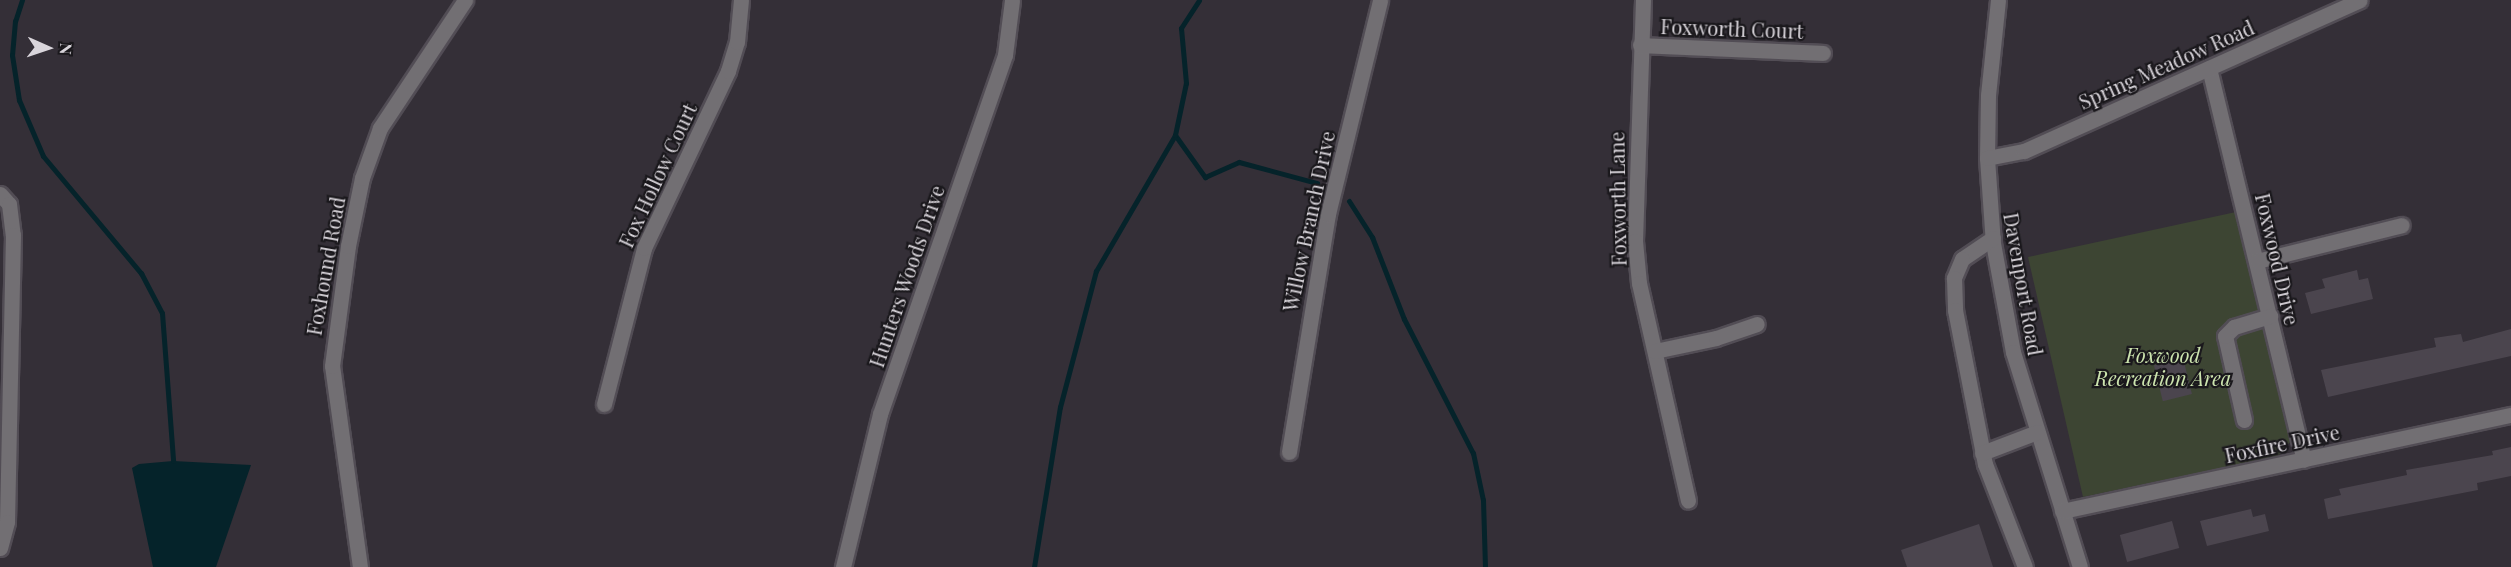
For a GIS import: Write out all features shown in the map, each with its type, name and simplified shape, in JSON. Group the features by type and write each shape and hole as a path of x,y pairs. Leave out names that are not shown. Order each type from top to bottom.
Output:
{"street":[{"name":"Foxhound Road","path":"360,567 332,366 348,246 362,178 380,128 465,0"},
{"name":"Fox Hollow Court","path":"604,404 642,256 669,189 728,71 737,42 741,0"},
{"name":"Hunters Woods Drive","path":"843,567 880,414 1005,55 1012,0"},
{"name":"Willow Branch Drive","path":"1289,452 1328,214 1380,0"},
{"name":"Foxworth Lane","path":"1643,0 1635,241 1655,351 1688,501"},
{"name":"Davenport Road","path":"1998,0 1987,158 1993,238 2013,352 2080,567"},
{"name":"Spring Meadow Road","path":"1987,158 2024,151 2360,0"},
{"name":"Foxworth Court","path":"1640,45 1823,53"},
{"name":"Foxwood Drive","path":"2209,68 2258,261 2304,460"},
{"path":"0,194 9,204 13,235 7,522 0,548"},
{"path":"2258,261 2402,225"},
{"path":"1993,238 1970,250 1954,278 1955,310 1982,453 2025,567"},
{"path":"2244,420 2225,336 2234,327 2270,316"},
{"path":"1655,351 1716,338 1757,324"},
{"name":"Foxfire Drive","path":"2062,511 2511,415"},
{"path":"1982,453 2037,432"}],"green space":[{"name":"Foxwood Recreation Area","path":"2236,212 2290,442 2278,456 2083,497 2028,257"}],"water":[{"path":"173,461 251,465 216,567 153,567 132,468 139,464"}],"building":[{"path":"2357,270 2359,280 2368,278 2373,299 2311,314 2305,293 2325,288 2322,279"},
{"path":"2511,329 2511,356 2328,397 2321,370 2436,347 2434,338 2461,334 2463,342"},
{"path":"2183,358 2192,394 2163,401 2154,365"},
{"path":"2511,447 2511,476 2477,483 2478,490 2328,519 2324,499 2341,495 2339,489 2407,475 2406,470 2493,455 2492,451"},
{"path":"2251,509 2253,517 2265,514 2269,531 2207,546 2200,521"},
{"path":"2172,521 2179,548 2127,562 2120,535"},
{"path":"1979,524 1993,567 1907,567 1901,550"}],"waterway":[{"path":"22,0 15,21 12,55 19,100 43,156 141,273 162,313 173,461"},
{"path":"1034,567 1060,407 1096,271 1175,135 1186,83 1181,28 1199,0"},
{"path":"1175,135 1205,177 1239,162 1317,183"},
{"path":"1349,201 1372,237 1404,319 1473,453 1483,500 1485,567"}]}
